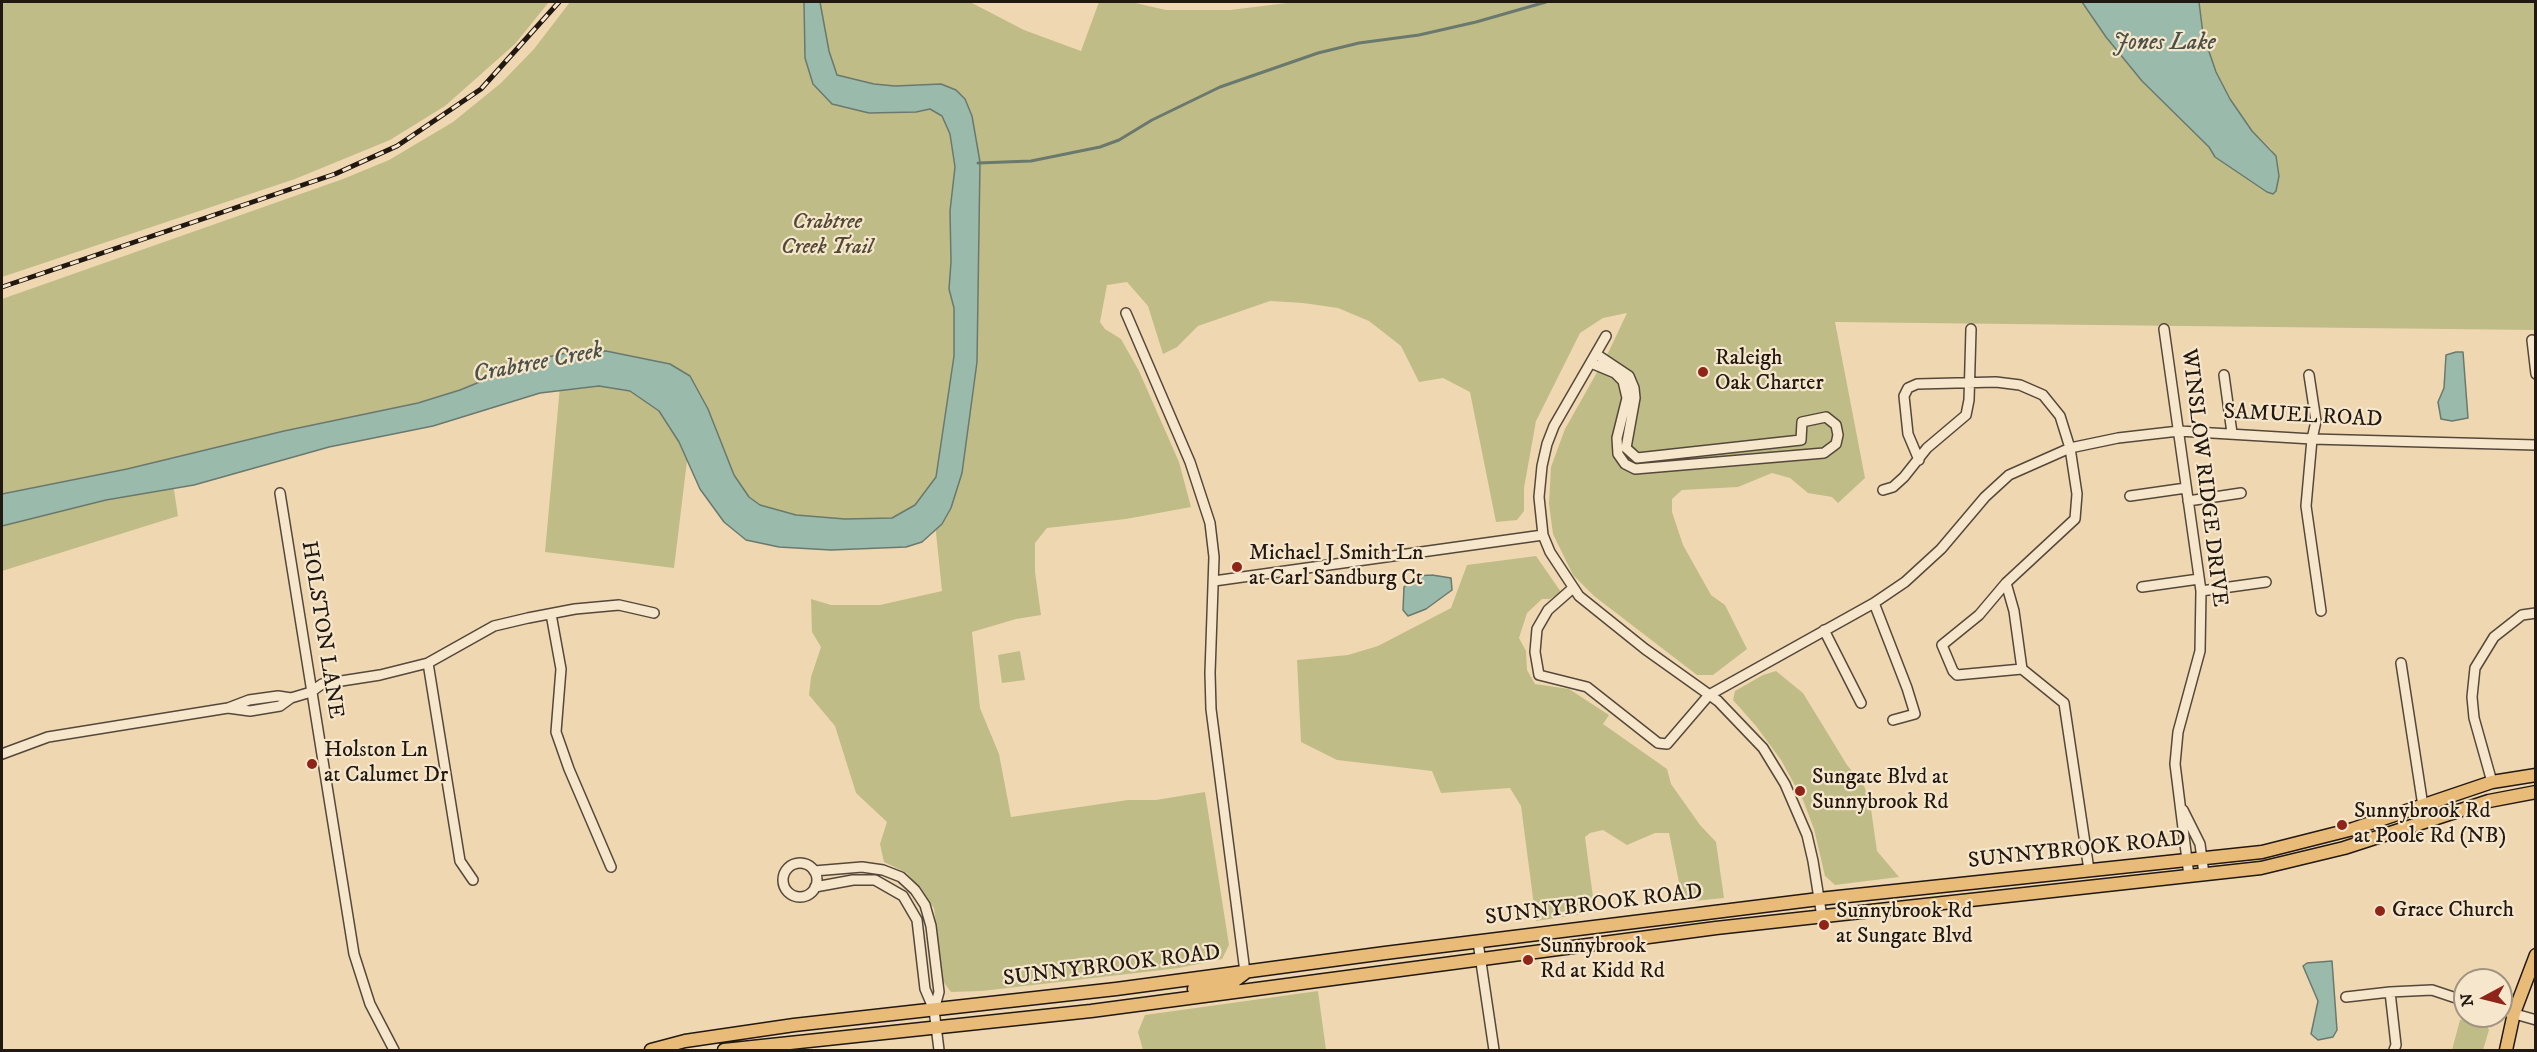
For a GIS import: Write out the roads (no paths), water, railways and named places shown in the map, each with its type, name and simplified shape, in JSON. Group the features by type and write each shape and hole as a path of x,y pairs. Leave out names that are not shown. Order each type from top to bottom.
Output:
{"main road":[{"name":"SUNNYBROOK ROAD","path":"651,1050 685,1041 738,1032 1245,972 1819,899 2281,849 2392,817 2492,782 2535,775"},
{"name":"SUNNYBROOK ROAD","path":"724,1050 1091,1011 1716,928 2261,868 2332,851 2489,801 2535,792"},
{"path":"2332,851 2336,844 2375,831 2392,817"},
{"path":"2513,1000 2535,956"},
{"path":"1167,1000 1181,992 1233,982 1245,972"},
{"path":"2506,1050 2507,1028"}],"street":[{"path":"1126,313 1202,492 1210,522 1214,557 1211,709 1245,972"},
{"path":"1883,490 1893,487 1927,448 1966,415 1969,409 1971,329"},
{"name":"WINSLOW RIDGE DRIVE","path":"2164,329 2201,591 2200,651 2177,743 2175,764 2189,876"},
{"path":"1606,336 1554,426 1547,444 1539,490 1543,534 1550,552 1573,588 1597,612 1709,695 1763,748 1785,784 1807,835 1821,917"},
{"path":"2532,340 2535,374"},
{"path":"1594,358 1629,376 1635,398 1626,448 1637,458 1801,440 1802,422 1826,417 1836,424 1838,435 1836,444 1824,453 1635,469 1625,464 1618,454 1617,438 1627,398 1623,381 1594,358"},
{"path":"2224,375 2232,433"},
{"path":"2309,375 2316,421 2312,439 2306,506 2321,611"},
{"path":"1919,459 1908,434 1904,404 1905,392 1917,384 1970,382 2020,385 2043,396 2060,416 2070,448 2077,494 2075,519 2006,583 1979,615 1942,645 1957,675 2022,669"},
{"name":"SAMUEL ROAD","path":"1573,588 1548,610 1537,629 1535,652 1539,675 1587,687 1658,743 1667,744 1709,695 1874,603 1905,582 1924,566 1985,497 2009,475 2070,448 2118,438 2179,431 2312,439 2535,445"},
{"path":"2130,496 2186,488"},
{"name":"HOLSTON LANE","path":"280,493 354,954 370,1004 394,1050"},
{"path":"2188,501 2241,493"},
{"path":"1214,581 1543,534"},
{"path":"2142,586 2199,579"},
{"path":"2201,591 2266,582"},
{"path":"2006,583 2014,611 2022,669 2064,703 2089,870"},
{"path":"1874,603 1915,714 1893,720"},
{"path":"2,754 48,737 228,708 249,700 278,696 291,698 311,692 322,684 380,675 428,663 494,626 551,614 619,605 654,614"},
{"path":"2492,782 2474,718 2472,697 2475,668 2494,637 2522,615 2535,613"},
{"path":"551,614 561,669 556,732 569,769 611,867"},
{"path":"1824,630 1861,703"},
{"path":"428,663 460,861 473,880"},
{"path":"2401,663 2423,806"},
{"name":"WINSLOW RIDGE DRIVE","path":"2181,808 2193,826 2200,844 2204,874"},
{"path":"796,864 806,865 814,871 817,882 815,887 808,895 796,897 787,891 783,880 788,868 796,864"},
{"path":"814,871 862,867 883,870 901,877 915,890 925,905 931,926 939,992 934,1010"},
{"path":"815,887 853,880 875,880 903,896 917,920 926,993 934,1010 939,1050"},
{"path":"1478,942 1494,1050"},
{"path":"2346,997 2432,990 2453,996"},
{"path":"2390,992 2396,1045 2394,1050"},
{"path":"2513,1014 2535,1020"}],"water":[{"name":"Crabtree Creek","path":"804,2 820,2 829,51 837,75 874,84 895,86 941,84 956,90 965,99 972,116 980,162 977,362 962,473 951,508 942,524 922,542 906,547 831,550 779,547 746,540 724,522 700,489 679,442 659,411 630,391 599,386 540,393 433,426 329,447 194,485 106,500 2,526 2,494 127,469 284,431 418,403 460,390 531,361 561,354 606,351 670,364 690,376 708,409 734,475 749,497 760,505 796,515 845,519 892,518 915,505 936,477 954,356 954,308 949,289 950,211 955,167 950,134 942,116 930,109 916,112 869,113 832,104 813,84 805,58"},
{"name":"Jones Lake","path":"2082,2 2199,2 2203,34 2216,72 2230,99 2252,131 2276,156 2279,176 2276,191 2273,194 2267,192 2215,157 2209,147 2142,81 2106,37"},
{"path":"2463,352 2468,418 2452,421 2441,419 2438,402 2444,388 2446,355"},
{"path":"1432,575 1451,578 1452,590 1426,609 1408,616 1403,610 1404,587 1415,576"},
{"path":"2332,961 2337,1030 2333,1037 2318,1040 2311,1034 2318,1001 2303,966 2307,963"}],"waterway":[{"path":"978,163 1031,161 1100,147 1119,140 1152,120 1220,87 1318,53 1359,43 1419,35 1546,2"}],"railway":[{"path":"2,287 335,174 397,146 481,89 559,2"}],"place":[{"name":"Raleigh Oak Charter","path":"1703,372"},
{"name":"Michael J Smith Ln at Carl Sandburg Ct","path":"1237,567"},
{"name":"Holston Ln at Calumet Dr","path":"312,764"},
{"name":"Sungate Blvd at Sunnybrook Rd","path":"1800,791"},
{"name":"Sunnybrook Rd at Poole Rd (NB)","path":"2342,825"},
{"name":"Grace Church","path":"2380,911"},
{"name":"Sunnybrook Rd at Sungate Blvd","path":"1824,925"},
{"name":"Sunnybrook Rd at Kidd Rd","path":"1528,960"}],"park label":[{"name":"Crabtree Creek Trail","path":"827,236"}]}
